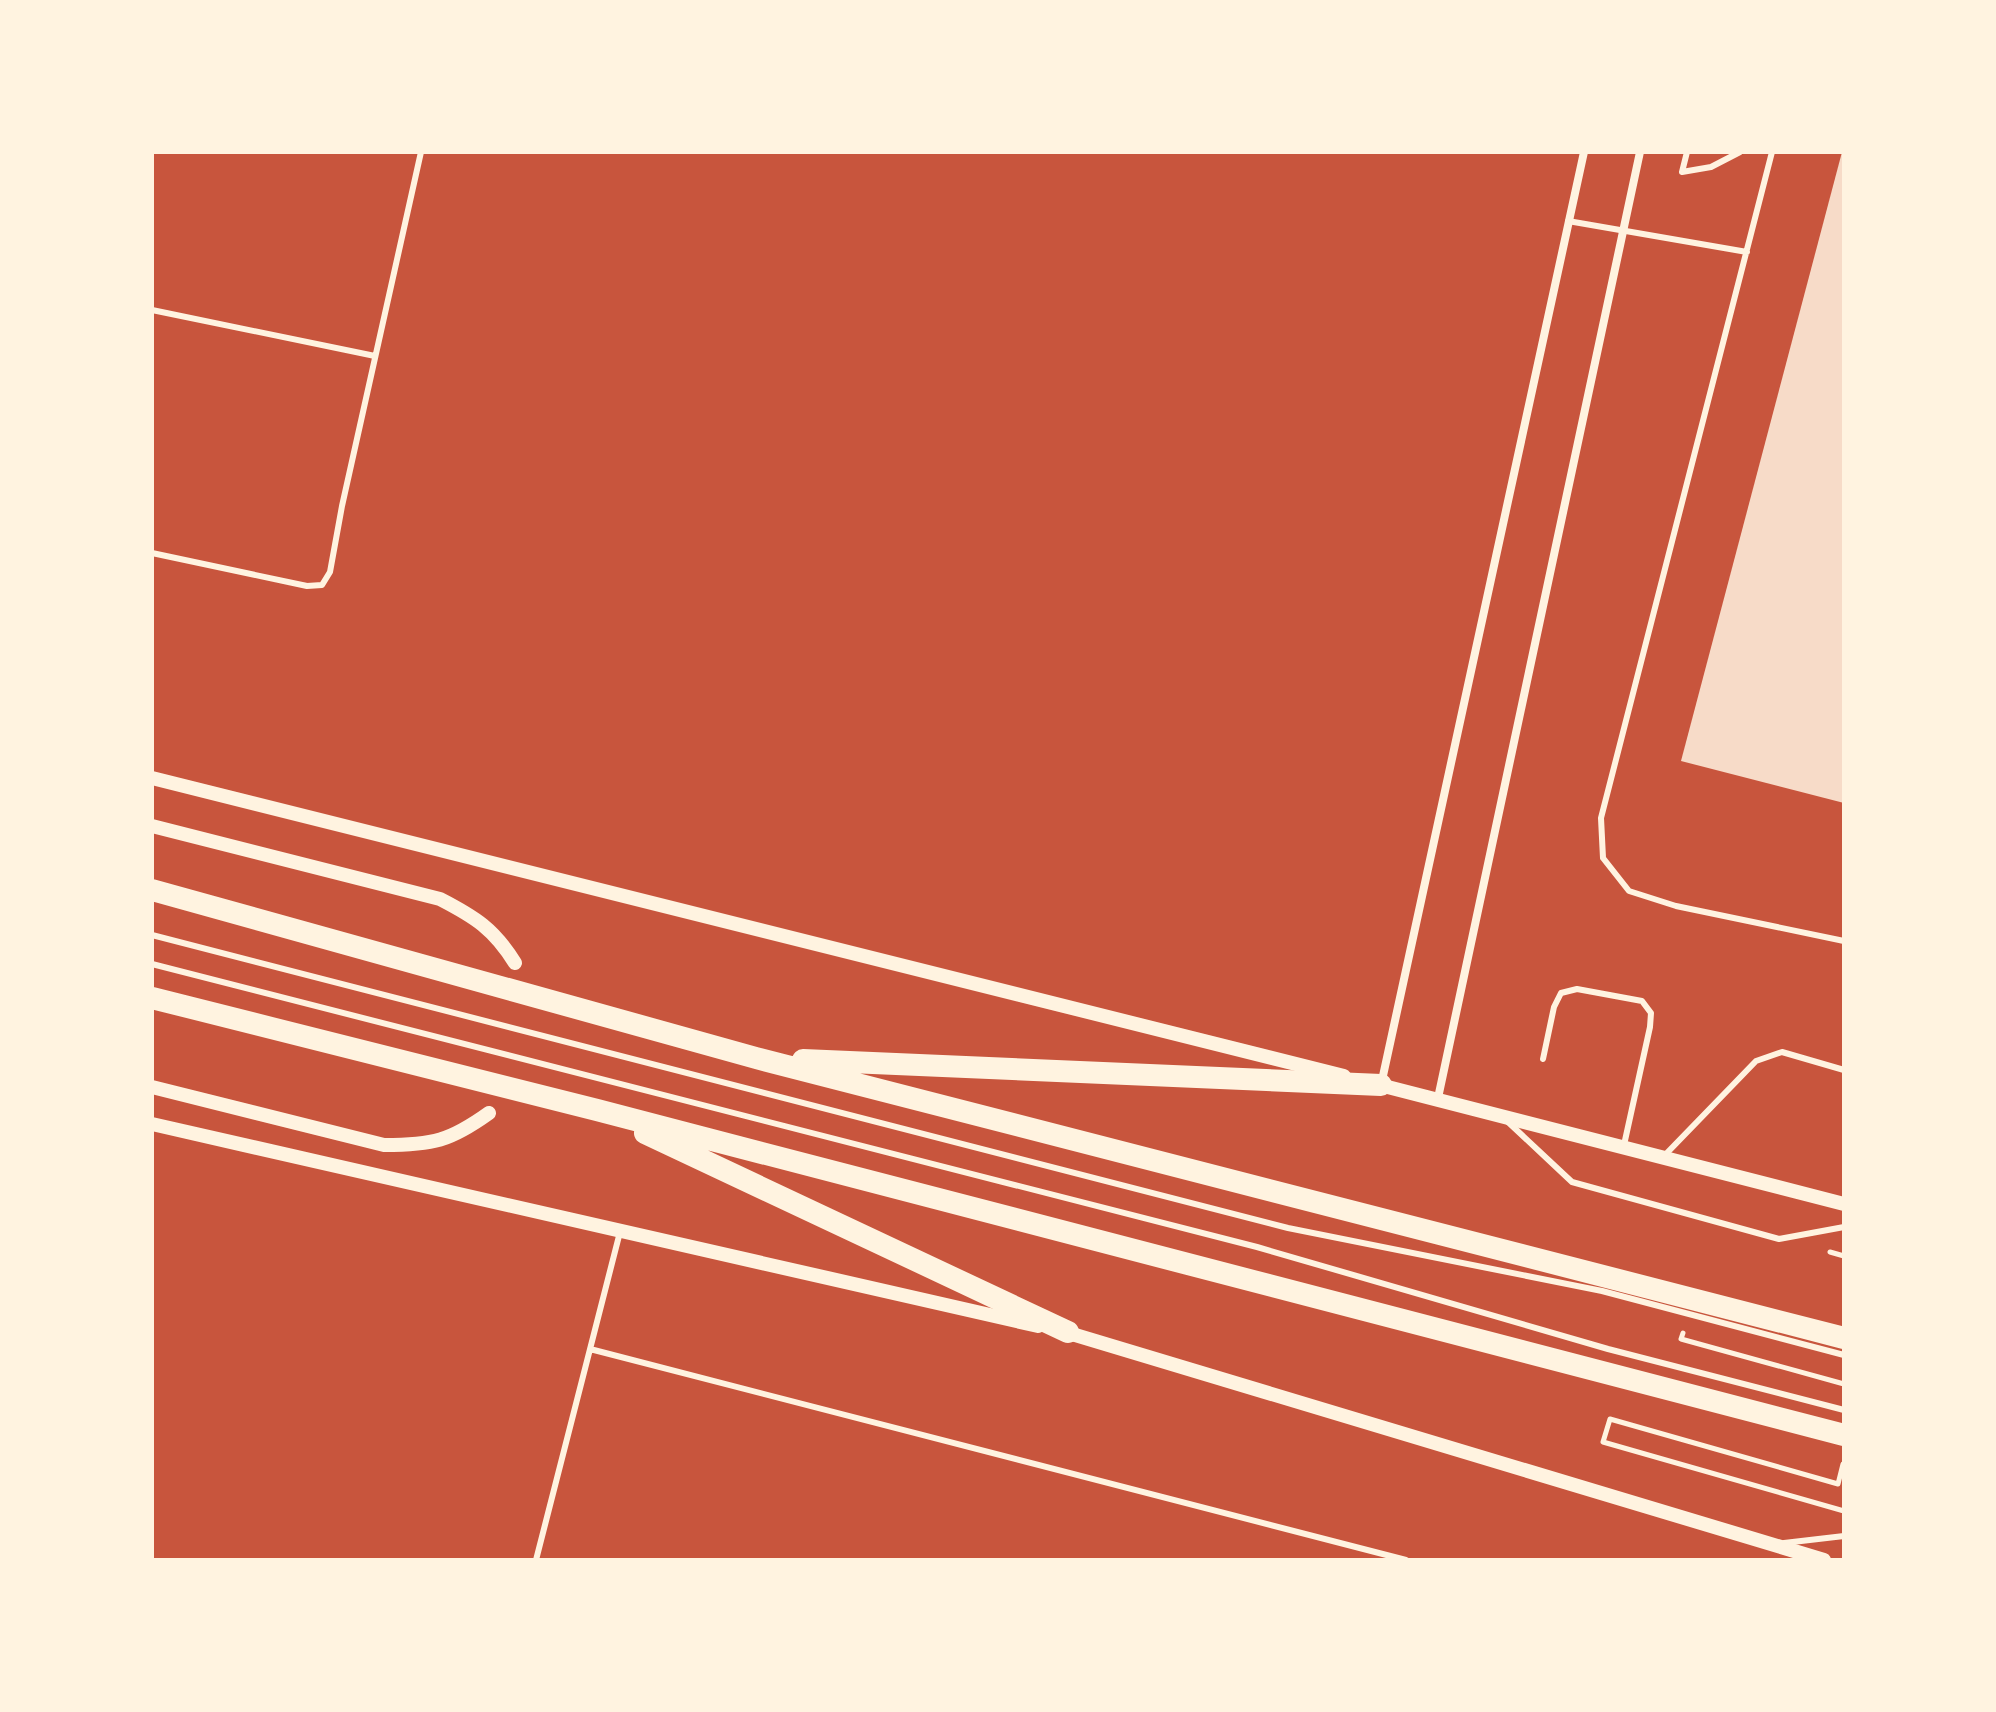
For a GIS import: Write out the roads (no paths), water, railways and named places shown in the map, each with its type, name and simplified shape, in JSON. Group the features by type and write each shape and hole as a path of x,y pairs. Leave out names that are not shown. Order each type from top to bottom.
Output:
{"highway":[{"path":"152,890 756,1058 1844,1338"},
{"path":"152,998 597,1110 1844,1435"},
{"path":"756,1058 1381,1085"},
{"path":"597,1110 1068,1332"}],"street":[{"path":"1381,1085 1584,152"},
{"path":"1438,1098 1640,152"},
{"path":"152,778 1438,1098 1662,1159 1844,1204"},
{"path":"152,826 440,899 475,917 499,938 515,963"},
{"path":"152,1087 384,1145 418,1145 459,1135 489,1113"},
{"path":"152,1124 1068,1332 1824,1560"}],"lane":[{"path":"152,553 307,586 322,585 330,572 421,152"},
{"path":"1687,152 1682,172 1711,167 1740,152"},
{"path":"1772,152 1601,818 1603,858 1629,891 1676,906 1844,941"},
{"path":"1568,221 1747,252"},
{"path":"152,310 375,356"},
{"path":"152,935 1288,1228 1602,1291 1844,1355"},
{"path":"152,964 1257,1247 1608,1349 1844,1410"},
{"path":"1543,1059 1554,1007 1561,993 1577,989 1642,1001 1651,1013 1650,1027 1624,1149"},
{"path":"1662,1159 1756,1061 1782,1052 1844,1070"},
{"path":"1499,1114 1572,1182 1779,1239 1844,1227"},
{"path":"536,1560 620,1232"},
{"path":"590,1349 1406,1560"},
{"path":"1772,1544 1844,1536"}]}
